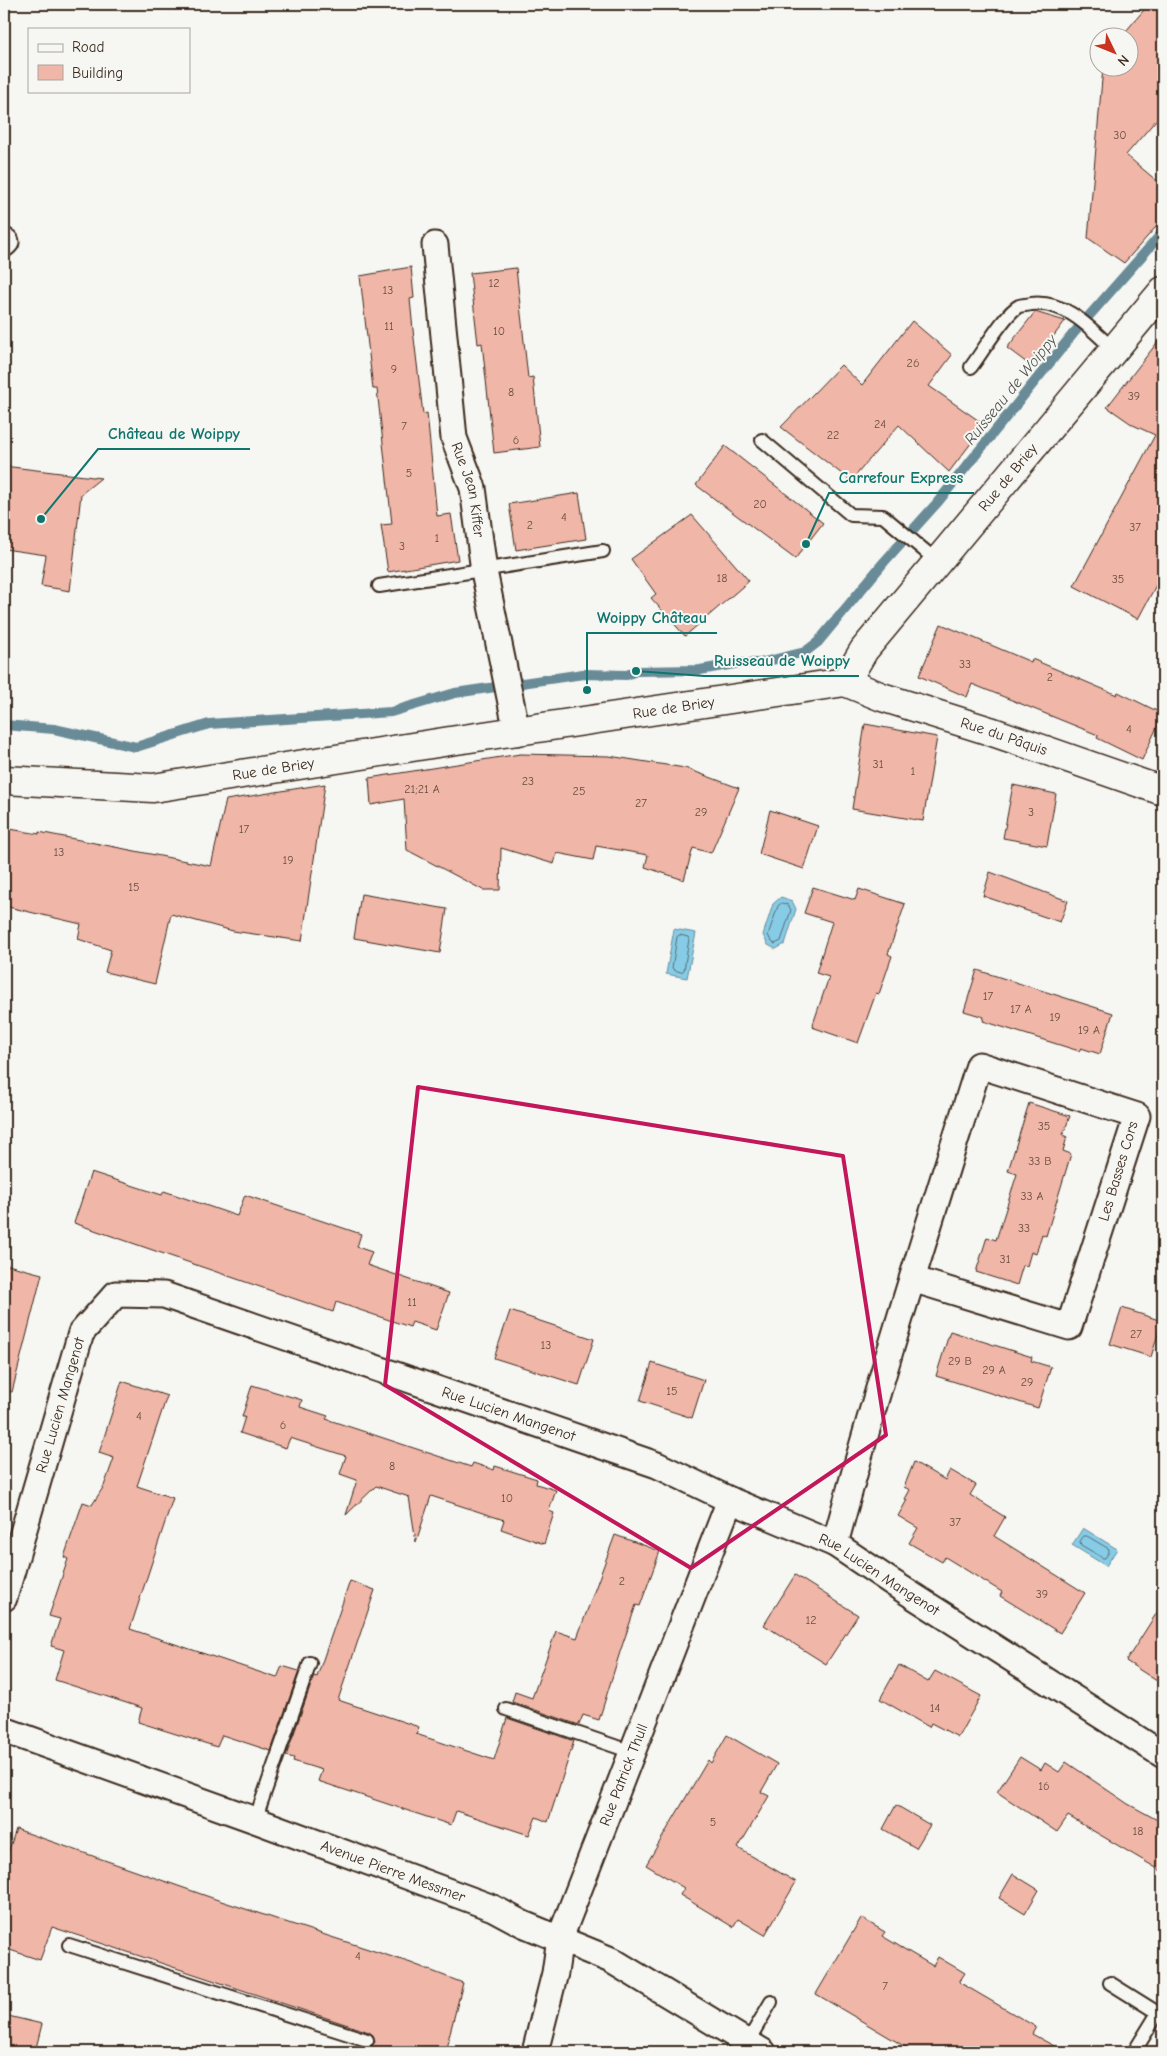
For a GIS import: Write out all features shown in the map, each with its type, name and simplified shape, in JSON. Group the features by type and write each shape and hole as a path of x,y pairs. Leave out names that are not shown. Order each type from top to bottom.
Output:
{"street":[{"name":"Rue Jean Kiffer","path":"435,244 454,438 473,488 484,571 508,680 517,732"},
{"name":"Rue de Briey","path":"4,780 153,788 845,682 927,553 1113,349 1163,291"},
{"name":"Rue du Pâquis","path":"845,682 882,697 990,731 1163,791"},
{"name":"Les Basses Cors","path":"835,1544 859,1454 912,1279 979,1065 1137,1116 1069,1327 912,1279"},
{"name":"Rue Lucien Mangenot","path":"4,1598 81,1332 116,1294 164,1295 657,1465 730,1500 835,1544 1163,1755"},
{"name":"Rue Patrick Thull","path":"535,2052 556,1973 560,1938 730,1500"},
{"name":"Avenue Pierre Messmer","path":"4,1730 493,1908 523,1924 611,1960 755,2047"}],"lane":[{"path":"972,367 1004,321 1020,306 1036,304 1054,306 1077,317 1113,349"},
{"path":"762,440 851,515 883,516 927,553"},
{"path":"379,586 603,551"},
{"path":"255,1820 310,1663"},
{"path":"506,1709 632,1752"},
{"path":"69,1945 367,2040"},
{"path":"1110,1983 1158,2013 1134,2052"},
{"path":"755,2047 771,2002"}],"highlighted area":[{"path":"418,1087 843,1156 886,1435 691,1568 385,1385"}],"water":[{"path":"781,897 792,901 796,909 785,944 776,949 768,945 763,935 773,904"},
{"path":"674,929 696,933 687,978 666,974"},
{"path":"1083,1528 1117,1549 1106,1566 1072,1545"}],"building":[{"path":"1149,4 1163,4 1163,112 1126,155 1163,186 1163,219 1124,263 1088,238 1102,78 1140,78 1140,28 1129,28"},
{"path":"411,267 414,298 410,299 413,330 423,414 427,413 437,516 451,514 458,560 388,572 381,525 392,524 377,389 373,389 360,276"},
{"path":"516,268 528,378 533,377 540,447 494,453 482,343 478,344 470,273"},
{"path":"1035,312 1065,321 1031,366 1007,348"},
{"path":"912,321 952,355 929,386 985,425 949,472 899,425 851,481 781,427 841,365 862,385"},
{"path":"1163,335 1163,572 1138,619 1074,586 1155,435 1133,425 1107,407"},
{"path":"725,446 823,523 795,559 696,485"},
{"path":"4,466 101,478 81,494 70,591 41,586 46,555 4,549"},
{"path":"579,493 586,539 516,550 509,504"},
{"path":"692,515 749,581 685,636 651,598 656,594 631,559"},
{"path":"941,624 1031,662 1032,659 1117,695 1118,692 1163,714 1142,760 1097,738 1098,735 972,684 967,697 919,676"},
{"path":"865,724 937,737 923,821 852,809"},
{"path":"520,754 609,756 685,768 739,788 711,853 693,848 684,880 645,867 648,855 596,846 593,860 557,853 554,864 501,848 500,890 483,890 407,850 404,799 371,805 369,778"},
{"path":"325,784 302,941 233,931 171,914 155,984 105,972 111,950 78,939 81,924 4,906 4,828 39,834 39,832 211,866 226,800"},
{"path":"1013,785 1056,794 1047,846 1003,838"},
{"path":"770,810 818,826 804,869 759,854"},
{"path":"990,872 1068,901 1060,922 983,896"},
{"path":"813,887 855,900 859,889 905,904 888,954 892,956 879,994 876,993 858,1043 812,1027 829,977 816,973 832,922 804,913"},
{"path":"361,894 447,909 440,953 354,938"},
{"path":"977,970 1113,1013 1100,1054 1081,1048 1079,1051 983,1021 984,1017 964,1011"},
{"path":"1029,1103 1070,1116 1063,1135 1067,1137 1063,1151 1071,1154 1046,1236 1042,1234 1036,1254 1031,1252 1027,1266 1023,1265 1017,1285 976,1272 987,1237 996,1240 1017,1174 1008,1171"},
{"path":"91,1172 162,1195 164,1191 237,1216 245,1195 361,1234 357,1247 372,1252 367,1265 449,1293 436,1330 412,1322 410,1327 336,1302 333,1312 74,1223"},
{"path":"4,1264 42,1274 12,1392 4,1391"},
{"path":"1122,1308 1162,1321 1151,1357 1110,1344"},
{"path":"510,1311 594,1339 579,1385 494,1358"},
{"path":"950,1331 1032,1357 1031,1361 1051,1367 1038,1408 936,1376"},
{"path":"652,1363 704,1380 692,1418 640,1401"},
{"path":"122,1381 167,1396 137,1486 173,1498 130,1629 277,1678 282,1666 299,1671 271,1751 222,1735 217,1747 138,1722 142,1708 55,1680 64,1650 51,1646 60,1619 49,1616 68,1559 64,1557 83,1502 92,1505 104,1486 114,1458 99,1453"},
{"path":"252,1385 302,1400 300,1407 328,1416 326,1419 471,1467 473,1463 494,1470 495,1466 537,1479 536,1484 556,1490 549,1511 554,1513 544,1544 501,1529 504,1520 431,1496 416,1542 409,1497 376,1486 346,1515 357,1480 340,1474 346,1456 290,1438 286,1448 240,1433 245,1417 242,1417"},
{"path":"914,1462 945,1480 950,1470 976,1485 970,1495 1005,1517 994,1536 1085,1593 1060,1633 1000,1596 1002,1592 945,1557 942,1562 909,1543 918,1528 898,1516 910,1490 904,1487"},
{"path":"615,1535 660,1551 640,1606 636,1605 599,1720 583,1715 579,1725 512,1702 515,1692 532,1698 556,1631 577,1638"},
{"path":"795,1575 858,1615 826,1664 764,1625"},
{"path":"350,1581 375,1590 338,1700 419,1727 416,1734 494,1760 507,1718 574,1741 548,1822 536,1817 529,1835 456,1811 451,1825 318,1781 322,1770 293,1761 294,1758 286,1756 314,1676 317,1677"},
{"path":"1163,1603 1163,1685 1126,1661"},
{"path":"899,1665 928,1682 935,1671 981,1696 958,1737 931,1723 929,1727 880,1699"},
{"path":"727,1735 777,1764 761,1792 769,1796 738,1848 796,1882 765,1935 738,1919 733,1927 680,1895 684,1888 646,1865 708,1760 711,1763"},
{"path":"1020,1757 1041,1770 1045,1763 1059,1772 1066,1762 1128,1804 1163,1823 1163,1872 1068,1816 1057,1832 997,1792"},
{"path":"896,1805 930,1825 916,1848 883,1829"},
{"path":"16,1829 218,1900 411,1963 463,1983 445,2052 363,2052 365,2048 372,2046 375,2042 373,2035 369,2032 52,1927 40,1960 4,1948 4,1865"},
{"path":"1013,1874 1039,1890 1025,1914 999,1898"},
{"path":"861,1918 885,1932 882,1936 933,1966 938,1957 965,1973 959,1982 1036,2027 1032,2034 1065,2052 914,2052 816,1994"},
{"path":"4,2015 42,2024 35,2052 4,2052"}],"waterway":[{"name":"Ruisseau de Woippy","path":"4,725 54,729 136,747 209,724 391,712 455,693 583,674 627,675 636,671 700,670 740,663 760,663 805,652 818,642 884,562 937,503 1073,334 1163,232"}],"place":[{"name":"Château de Woippy","path":"41,519"},
{"name":"Carrefour Express","path":"806,544"},
{"name":"Ruisseau de Woippy","path":"636,671"},
{"name":"Woippy Château","path":"587,690"}]}
